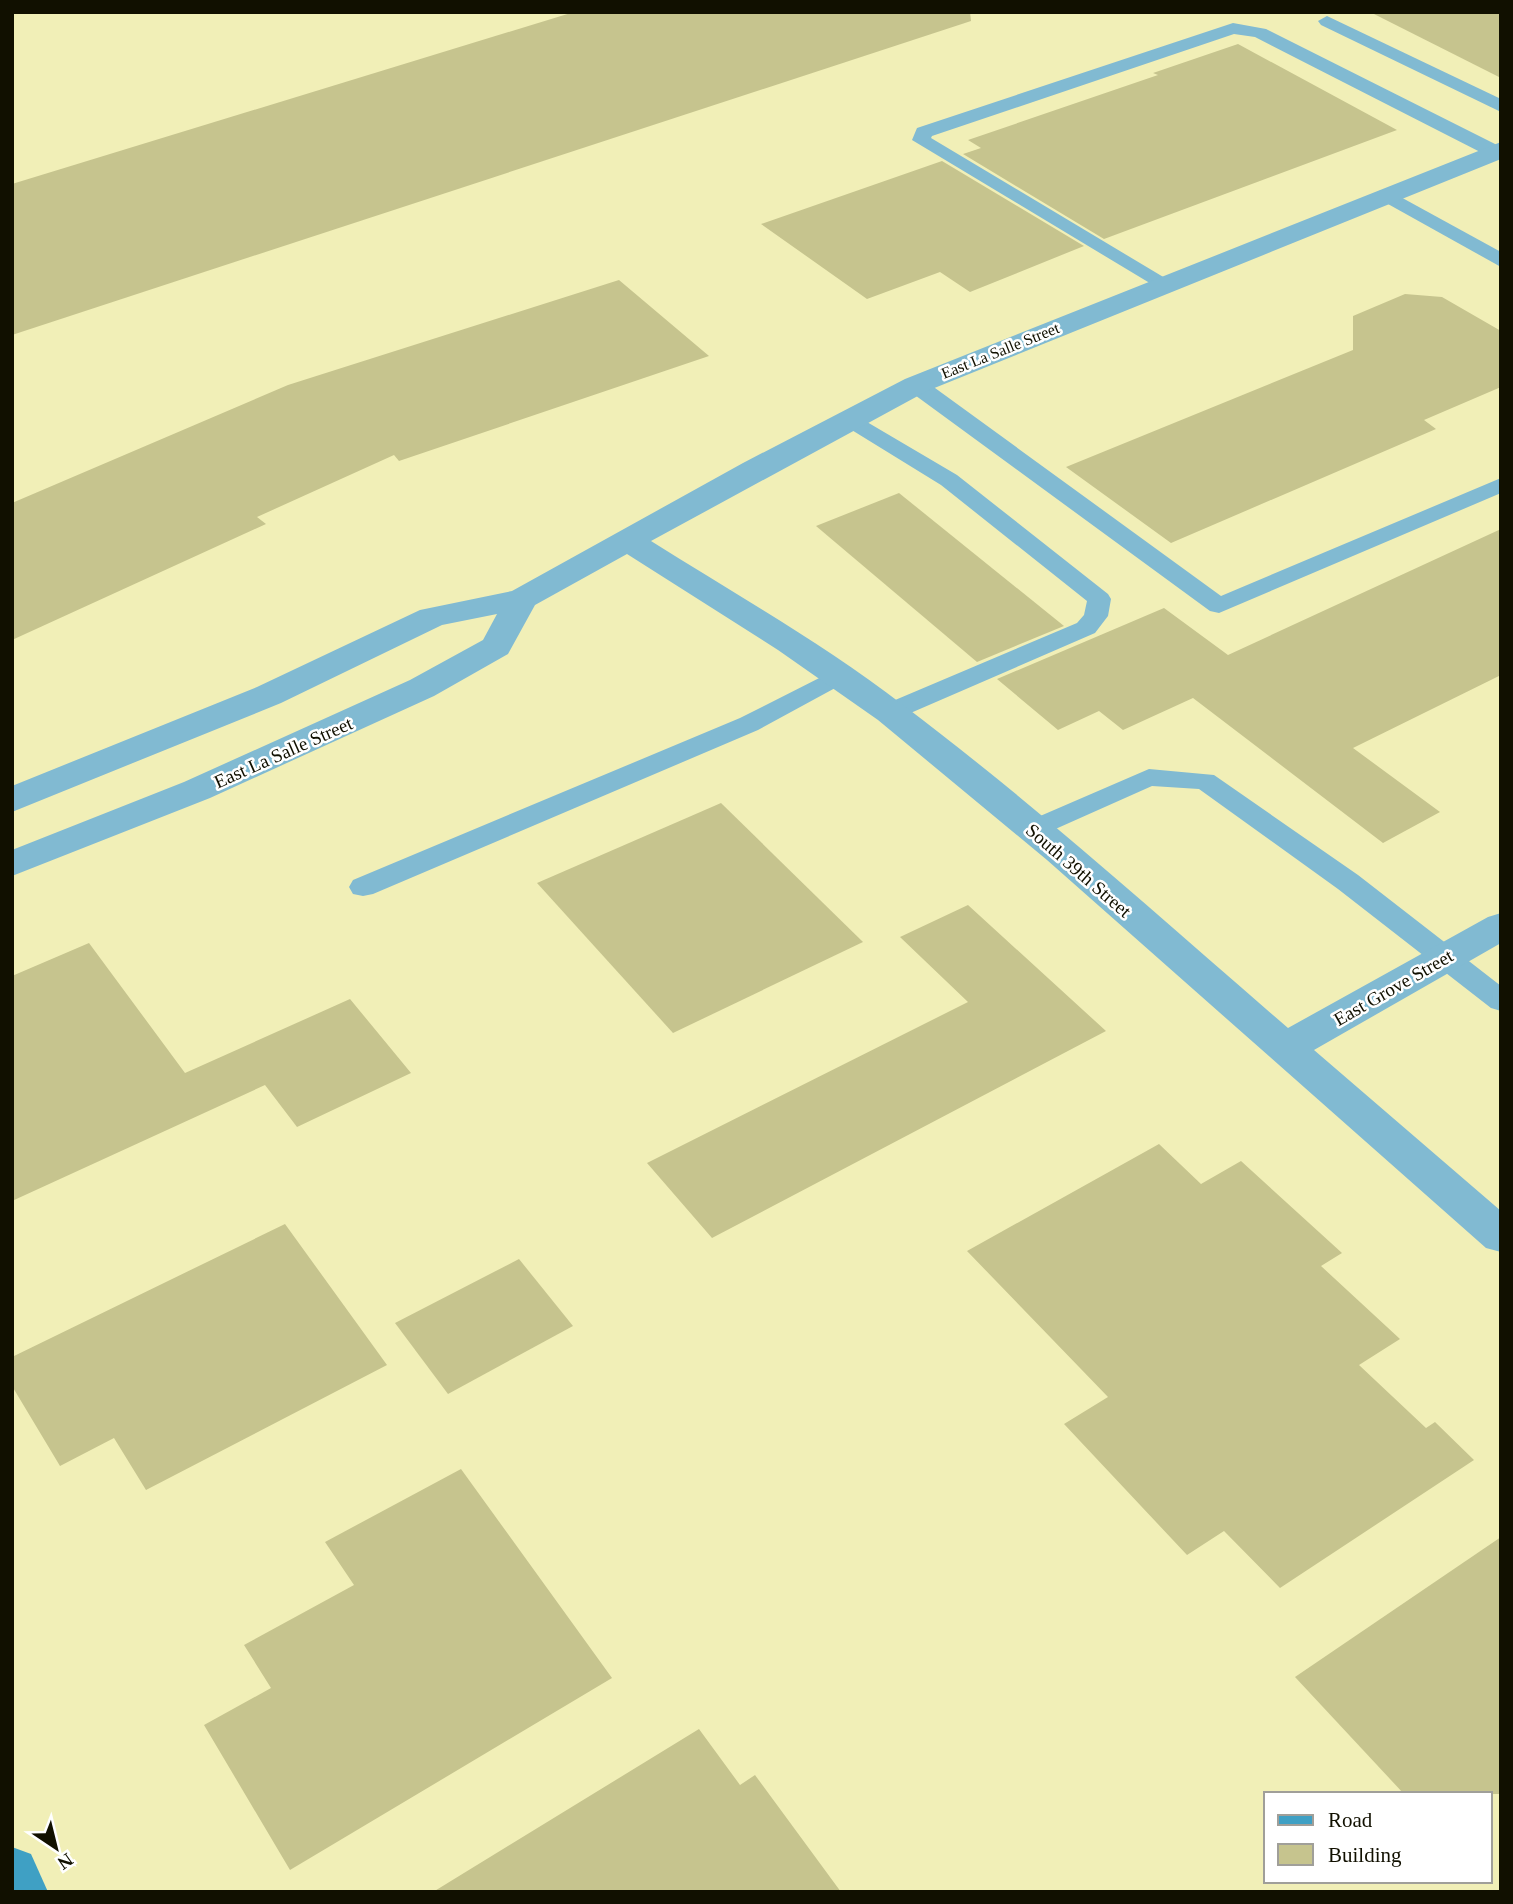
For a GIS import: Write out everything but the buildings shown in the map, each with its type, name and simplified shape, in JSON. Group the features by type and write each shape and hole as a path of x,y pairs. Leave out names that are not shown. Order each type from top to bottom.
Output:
{"main road":[{"path":"12,1872 22,1892"}],"street":[{"name":"East La Salle Street","path":"12,800 234,710 432,617 523,599 916,384 1498,151"},
{"name":"South 39th Street","path":"629,541 839,676 890,712 1033,829 1501,1236"},
{"name":"East La Salle Street","path":"12,864 221,780 422,688 496,647 523,599"},
{"name":"East Grove Street","path":"1285,1048 1501,926"}],"lane":[{"path":"1327,21 1501,106"},
{"path":"1163,285 921,140 924,132 1233,28 1260,33 1498,151"},
{"path":"1480,96 1501,91"},
{"path":"1386,195 1501,261"},
{"path":"916,384 1008,455 1219,606 1501,485"},
{"path":"850,419 949,480 1099,599 1096,616 1086,628 890,712"},
{"path":"363,887 749,724 839,676"},
{"path":"1033,829 1149,777 1205,781 1349,882 1501,1001"}]}
